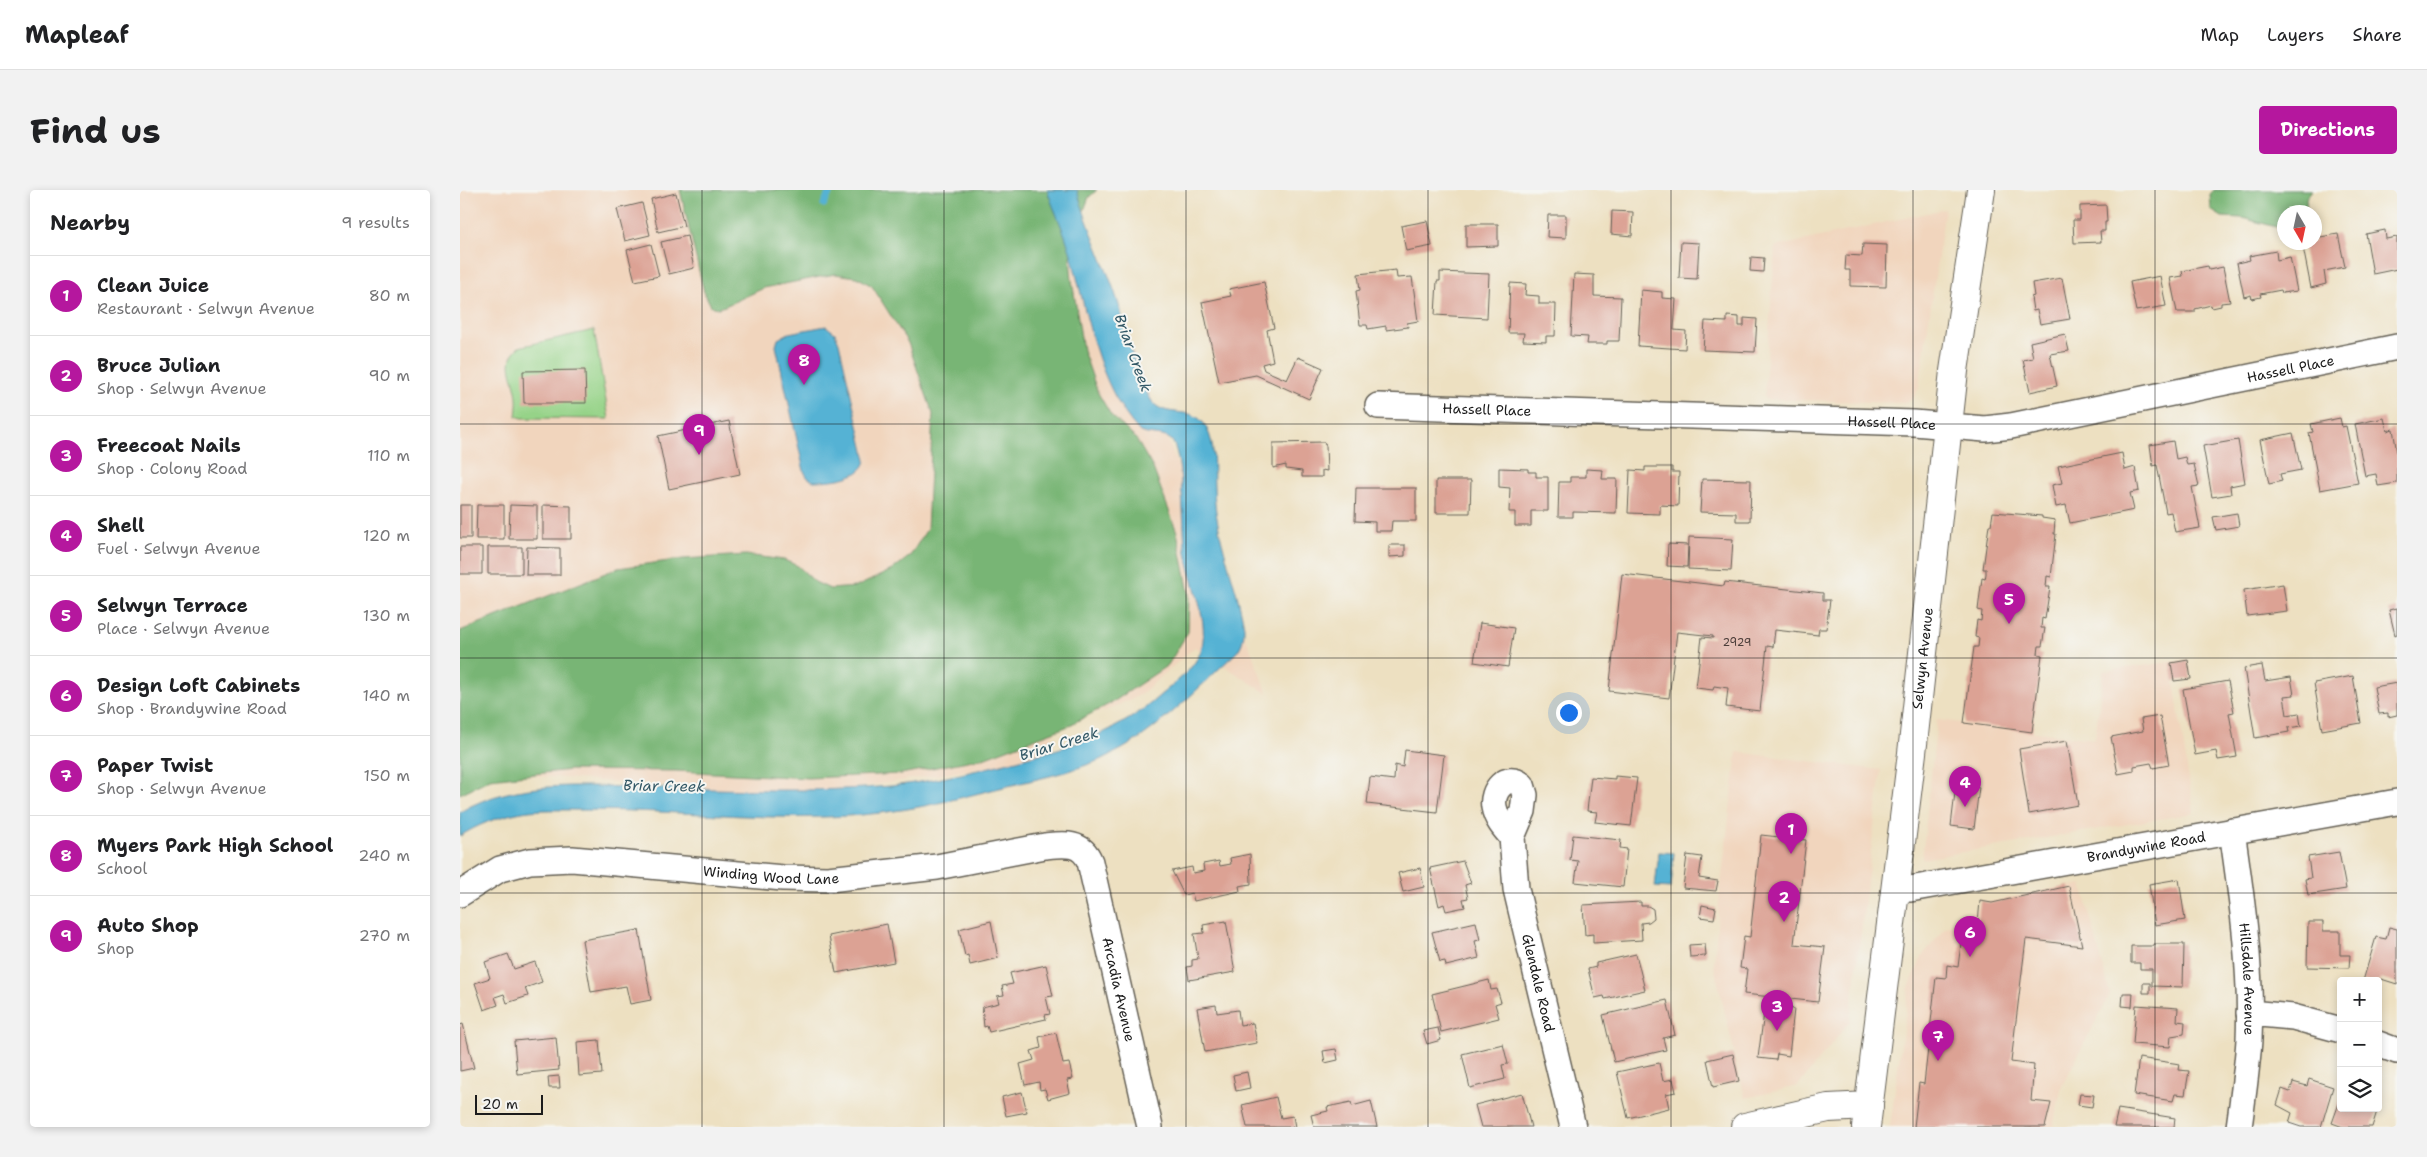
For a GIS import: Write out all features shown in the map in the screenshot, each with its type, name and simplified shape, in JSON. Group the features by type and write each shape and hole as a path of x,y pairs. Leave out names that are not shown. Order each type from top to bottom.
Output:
{"street":[{"name":"Selwyn Avenue","path":"1867,1117 1933,572 1947,426 1981,190"},
{"name":"Hassell Place","path":"1378,406 1914,423 1985,429 2011,426 2397,347"},
{"name":"Brandywine Road","path":"1895,889 1910,889 2397,802"},
{"name":"Hillsdale Avenue","path":"2232,831 2244,919 2249,1013 2247,1061 2239,1127"},
{"name":"Glendale Road","path":"1512,837 1518,896 1572,1127"},
{"name":"Winding Wood Lane","path":"460,894 500,869 522,862 537,861 572,859 783,878 828,879 937,867 1057,845 1070,844 1086,853"},
{"name":"Arcadia Avenue","path":"1086,853 1090,862 1150,1127"},
{"path":"2249,1013 2293,1017 2337,1029"},
{"path":"2382,1045 2397,1051"},
{"path":"1745,1127 1828,1108 1867,1117"}],"shaded area":[{"path":"460,190 1047,190 1089,239 1268,694 1195,647 1140,695 1105,711 1061,718 1041,759 801,796 484,772 460,791"},
{"path":"1945,209 1919,388 1913,399 1903,403 1764,399 1775,247"},
{"path":"2171,662 2194,813 1922,859 1937,720 2095,739 2103,671"},
{"path":"1737,752 1881,770 1850,1021 1798,1086 1745,1098 1714,966 1719,901"},
{"path":"2082,884 2110,994 2062,1086 2053,1127 1890,1127 1909,987 1923,955 1945,928 1990,902"}],"green space":[{"path":"680,190 1097,190 1089,197 1074,237 1070,258 1072,280 1083,350 1098,393 1111,415 1136,439 1153,468 1177,532 1189,593 1188,632 1168,665 1113,702 1066,727 983,758 901,774 808,778 676,771 570,770 490,779 460,794 460,631 618,568 683,559 746,555 784,560 798,566 815,582 830,589 856,587 892,570 910,556 927,529 933,414 908,343 872,286 857,277 835,274 764,288 725,306 718,308 711,306 704,292"},
{"path":"2214,190 2312,190 2306,198 2306,205 2277,205 2277,227 2242,218 2222,217 2211,210 2210,194"},
{"path":"594,330 609,419 522,418 516,416 517,394 510,368 511,357 514,352 519,347"}],"water":[{"path":"1047,190 1077,190 1115,293 1134,362 1151,400 1164,410 1187,413 1194,416 1206,427 1209,434 1213,449 1215,506 1218,524 1244,627 1243,641 1236,653 1167,717 1137,740 1109,756 1066,772 951,800 909,809 868,814 814,817 537,810 495,819 460,836 460,812 482,801 506,793 531,789 556,786 745,790 862,788 926,781 960,774 1080,742 1113,728 1144,709 1190,669 1202,647 1203,622 1185,545 1178,457 1174,445 1167,437 1140,432 1125,413 1113,392 1095,346 1068,243"},
{"path":"826,326 835,333 839,343 866,460 864,466 852,475 844,478 813,481 807,477 804,471 776,346 778,339 789,333"},
{"path":"1659,852 1674,853 1671,888 1655,887"}],"building":[{"path":"676,193 684,226 658,232 651,199"},
{"path":"642,203 650,235 625,241 617,209"},
{"path":"2106,205 2107,222 2105,222 2105,231 2100,231 2101,242 2074,243 2073,220 2080,220 2080,206"},
{"path":"1612,211 1633,212 1632,236 1611,234"},
{"path":"1548,215 1566,215 1566,238 1547,237"},
{"path":"1427,221 1432,246 1406,251 1401,226"},
{"path":"1466,224 1498,224 1498,246 1466,247"},
{"path":"2385,230 2386,239 2397,237 2397,269 2373,274 2366,234"},
{"path":"2338,234 2345,267 2324,271 2326,284 2311,288 2304,250 2322,250 2322,237"},
{"path":"687,236 694,268 669,274 661,242"},
{"path":"1681,242 1699,243 1697,279 1679,278"},
{"path":"651,244 659,276 635,281 627,250"},
{"path":"1863,244 1887,245 1886,287 1850,286 1850,270 1845,270 1846,255 1862,256"},
{"path":"2276,251 2277,260 2290,257 2297,291 2282,293 2281,290 2260,294 2261,297 2252,299 2251,295 2244,297 2237,263 2250,260 2249,256"},
{"path":"1751,257 1764,258 1763,272 1750,271"},
{"path":"2208,266 2209,270 2223,267 2230,302 2221,303 2221,306 2212,308 2211,305 2195,309 2195,312 2177,312 2170,278 2183,276 2182,271"},
{"path":"1396,270 1397,278 1412,277 1418,321 1407,323 1408,327 1386,330 1386,326 1368,329 1367,325 1360,325 1356,291 1360,290 1358,274"},
{"path":"1440,272 1489,274 1487,318 1435,315 1437,281 1440,281"},
{"path":"1574,274 1594,275 1594,296 1621,297 1619,341 1607,341 1607,344 1587,344 1588,337 1571,336"},
{"path":"2160,276 2166,306 2136,311 2130,282"},
{"path":"2062,278 2070,319 2040,324 2037,310 2033,311 2031,297 2034,296 2032,283"},
{"path":"1264,282 1274,328 1267,330 1273,361 1262,364 1264,370 1287,380 1298,357 1323,368 1309,399 1256,375 1219,382 1202,302 1231,296 1229,289"},
{"path":"1510,283 1526,284 1525,295 1539,296 1539,304 1556,304 1555,336 1546,336 1546,342 1523,341 1524,333 1508,333"},
{"path":"1641,290 1662,292 1662,298 1676,299 1674,330 1686,331 1685,349 1638,346"},
{"path":"1727,316 1739,317 1739,326 1744,326 1744,318 1757,319 1755,352 1703,350 1705,321 1727,322"},
{"path":"2065,334 2069,351 2050,354 2057,386 2030,392 2023,360 2033,358 2030,342"},
{"path":"585,370 586,403 524,403 523,371"},
{"path":"2340,418 2342,427 2346,426 2358,483 2320,490 2309,433 2313,432 2311,424"},
{"path":"2384,418 2387,431 2393,429 2397,453 2397,483 2378,486 2376,474 2365,476 2355,424"},
{"path":"729,421 740,474 669,489 658,436"},
{"path":"2293,433 2301,470 2280,474 2282,481 2269,484 2260,440"},
{"path":"2238,440 2245,483 2230,486 2231,494 2212,497 2203,446"},
{"path":"2173,441 2176,459 2185,457 2187,465 2194,464 2199,486 2192,487 2200,528 2175,532 2171,512 2166,513 2157,465 2153,466 2150,445"},
{"path":"1324,442 1326,446 1327,471 1322,470 1322,477 1302,477 1302,471 1286,469 1286,465 1273,468 1273,443"},
{"path":"2122,453 2125,470 2135,467 2139,491 2130,493 2134,510 2070,523 2066,505 2056,507 2052,485 2062,483 2058,466"},
{"path":"1645,467 1672,467 1672,472 1679,472 1678,506 1660,505 1660,514 1628,513 1630,470 1645,471"},
{"path":"1499,468 1528,469 1528,472 1536,472 1536,477 1548,477 1548,511 1531,511 1531,526 1515,526 1515,512 1509,512 1510,488 1499,487"},
{"path":"1586,469 1603,470 1602,479 1617,479 1616,513 1573,512 1573,517 1558,517 1559,482 1570,482 1570,477 1586,477"},
{"path":"1702,479 1751,480 1750,521 1736,521 1736,513 1700,512"},
{"path":"1436,480 1471,480 1470,513 1436,513"},
{"path":"1356,488 1416,488 1416,521 1392,521 1391,531 1375,531 1375,522 1355,521"},
{"path":"460,505 471,505 471,538 460,538"},
{"path":"477,505 504,505 504,539 476,539"},
{"path":"510,505 537,506 537,539 509,539"},
{"path":"543,505 571,506 571,539 543,539"},
{"path":"1993,512 2042,516 2042,518 2055,520 2054,534 2056,534 2051,577 2047,576 2046,587 2050,587 2045,619 2042,618 2041,628 2045,628 2042,646 2039,646 2038,654 2042,655 2032,732 1964,723 1974,647 1978,647 1979,638 1975,637 1977,620 1981,621 1982,611 1978,610 1982,578 1985,579 1986,574 1986,569 1983,569 1989,525 1991,525"},
{"path":"2237,513 2239,526 2216,530 2213,517"},
{"path":"1689,537 1733,539 1731,571 1688,569"},
{"path":"1668,544 1688,545 1687,567 1667,566"},
{"path":"1389,545 1405,545 1405,556 1389,557"},
{"path":"460,547 482,547 482,574 460,574"},
{"path":"488,547 522,547 522,574 488,574"},
{"path":"527,547 560,548 560,575 526,575"},
{"path":"1622,574 1724,586 1725,582 1823,593 1823,600 1830,600 1826,629 1819,629 1818,635 1775,630 1773,647 1767,646 1760,711 1726,707 1728,688 1714,686 1713,690 1696,688 1702,637 1713,638 1713,636 1677,632 1669,698 1609,691"},
{"path":"2283,584 2287,611 2247,616 2244,590"},
{"path":"2397,608 2397,634 2395,635 2389,610"},
{"path":"1480,623 1514,628 1508,667 1474,662"},
{"path":"2188,660 2191,679 2174,681 2171,663"},
{"path":"2262,665 2265,681 2291,677 2294,695 2284,696 2287,715 2299,713 2301,726 2288,728 2289,732 2255,738 2244,668"},
{"path":"2353,676 2361,723 2322,730 2314,683"},
{"path":"2228,681 2234,712 2229,713 2237,757 2218,760 2216,751 2195,755 2183,689"},
{"path":"2397,683 2397,715 2388,717 2388,713 2379,714 2374,687"},
{"path":"2160,716 2169,765 2153,768 2151,763 2134,766 2134,771 2118,774 2111,737 2143,731 2141,719"},
{"path":"2067,741 2078,805 2029,814 2019,749"},
{"path":"1405,750 1444,755 1437,812 1367,804 1370,777 1394,780 1395,765 1403,767"},
{"path":"1615,776 1637,778 1631,826 1595,822 1597,812 1587,811 1591,777 1615,779"},
{"path":"1956,784 1979,787 1974,829 1951,826"},
{"path":"1573,835 1621,840 1620,848 1627,849 1623,887 1575,882 1578,861 1570,860"},
{"path":"1761,835 1806,840 1794,944 1825,947 1818,1002 1744,994 1747,969 1740,968 1744,936 1750,937"},
{"path":"2339,852 2346,889 2308,895 2305,879 2311,878 2308,857"},
{"path":"1250,854 1251,884 1239,886 1240,891 1194,901 1192,893 1184,895 1172,871 1192,867 1193,873 1204,871 1203,864 1219,861 1220,866 1231,864 1230,858"},
{"path":"1687,855 1702,857 1699,878 1718,881 1716,891 1683,888"},
{"path":"1463,861 1471,883 1465,885 1468,898 1463,899 1465,907 1446,911 1444,904 1439,906 1430,868"},
{"path":"1420,868 1424,887 1403,892 1398,873"},
{"path":"2179,879 2185,920 2155,925 2149,884"},
{"path":"2069,886 2082,946 2026,939 2011,1062 2034,1065 2031,1101 2051,1103 2045,1127 1914,1127 1919,1083 1924,1084 1936,977 1946,978 1947,965 1958,967 1963,927 1970,927 1971,922 1978,923 1980,901 1992,903"},
{"path":"1641,902 1641,906 1648,906 1653,909 1654,918 1649,922 1641,923 1642,940 1593,943 1593,934 1585,935 1583,905"},
{"path":"1702,905 1716,908 1714,919 1700,917"},
{"path":"991,921 998,958 970,965 968,955 965,956 959,929"},
{"path":"1226,921 1235,972 1189,980 1187,967 1192,966 1192,960 1198,959 1194,934 1204,933 1203,925"},
{"path":"1476,922 1480,940 1475,941 1479,958 1446,966 1445,961 1440,962 1432,932"},
{"path":"2308,922 2323,922 2323,931 2340,931 2340,955 2350,955 2349,968 2307,967"},
{"path":"887,924 894,962 836,973 829,936"},
{"path":"2389,927 2397,929 2397,984 2382,979 2382,977 2364,977 2376,937 2386,939"},
{"path":"639,930 651,1000 630,1004 626,986 591,992 582,940"},
{"path":"1705,944 1706,956 1690,957 1689,945"},
{"path":"2154,944 2184,944 2183,987 2152,986 2152,969 2140,969 2140,963 2131,963 2131,946 2154,946"},
{"path":"508,954 514,969 535,962 542,982 525,988 528,996 507,1003 504,994 495,997 498,1005 484,1010 475,983 490,978 485,962"},
{"path":"1636,954 1645,990 1605,999 1604,996 1595,998 1588,969 1596,967 1596,963"},
{"path":"1046,965 1053,996 1046,997 1050,1014 1045,1015 1046,1019 989,1032 987,1026 984,1027 982,1007 999,1003 997,996 1004,995 1002,986 1013,984 1010,973"},
{"path":"1489,980 1491,990 1497,989 1501,1002 1495,1004 1499,1018 1441,1032 1432,994"},
{"path":"2143,983 2150,983 2150,993 2143,993"},
{"path":"2123,993 2133,993 2132,1007 2122,1006"},
{"path":"1667,1000 1675,1035 1663,1038 1666,1050 1614,1062 1603,1015"},
{"path":"1216,1005 1217,1013 1238,1010 1240,1025 1253,1023 1257,1043 1205,1052 1197,1008"},
{"path":"1765,1005 1794,1009 1789,1056 1777,1054 1776,1060 1758,1058"},
{"path":"2136,1005 2178,1008 2177,1021 2185,1022 2184,1034 2171,1036 2170,1047 2133,1044"},
{"path":"463,1024 474,1068 460,1071 460,1025"},
{"path":"1438,1028 1441,1040 1427,1044 1423,1031"},
{"path":"1056,1033 1063,1064 1069,1063 1073,1079 1067,1080 1070,1093 1048,1099 1045,1089 1040,1090 1039,1082 1025,1085 1020,1064 1034,1060 1031,1051 1041,1048 1039,1037"},
{"path":"556,1037 559,1070 517,1074 514,1041"},
{"path":"599,1040 602,1074 579,1076 577,1042"},
{"path":"1503,1044 1508,1064 1502,1065 1505,1079 1470,1088 1462,1054"},
{"path":"1336,1049 1338,1060 1325,1063 1323,1051"},
{"path":"1733,1054 1739,1081 1713,1087 1707,1060"},
{"path":"2139,1058 2180,1064 2179,1070 2189,1071 2185,1095 2175,1094 2173,1101 2134,1095"},
{"path":"1659,1063 1663,1081 1673,1079 1676,1092 1666,1094 1669,1108 1628,1118 1617,1072"},
{"path":"1247,1072 1250,1088 1236,1091 1233,1075"},
{"path":"559,1076 560,1088 549,1088 548,1077"},
{"path":"2309,1079 2333,1087 2321,1127 2301,1127 2289,1123 2292,1113 2277,1105 2282,1089 2290,1092 2293,1082 2307,1086"},
{"path":"1022,1092 1027,1112 1006,1116 1002,1097"},
{"path":"1522,1093 1531,1127 1481,1127 1475,1105"},
{"path":"2080,1094 2094,1095 2092,1107 2078,1105"},
{"path":"1276,1097 1281,1118 1293,1116 1295,1127 1247,1127 1242,1105"},
{"path":"1371,1101 1377,1127 1314,1127 1311,1115 1328,1111 1327,1107 1351,1102 1352,1106"},
{"path":"2118,1109 2175,1118 2174,1127 2114,1127"},
{"path":"2337,1109 2337,1112 2377,1112 2372,1127 2343,1127 2332,1123"}],"waterway":[{"path":"824,204 831,190"}],"place":[{"name":"Myers Park High School","path":"804,385"},
{"name":"Auto Shop","path":"699,455"},
{"name":"Selwyn Terrace","path":"2009,624"},
{"name":"Shell","path":"1965,807"},
{"name":"Clean Juice","path":"1791,854"},
{"name":"Bruce Julian","path":"1784,922"},
{"name":"Design Loft Cabinets","path":"1970,957"},
{"name":"Freecoat Nails","path":"1777,1031"},
{"name":"Paper Twist","path":"1938,1061"}],"water label":[{"name":"Briar Creek","path":"1133,353"},
{"name":"Briar Creek","path":"1059,744"},
{"name":"Briar Creek","path":"664,786"}]}
